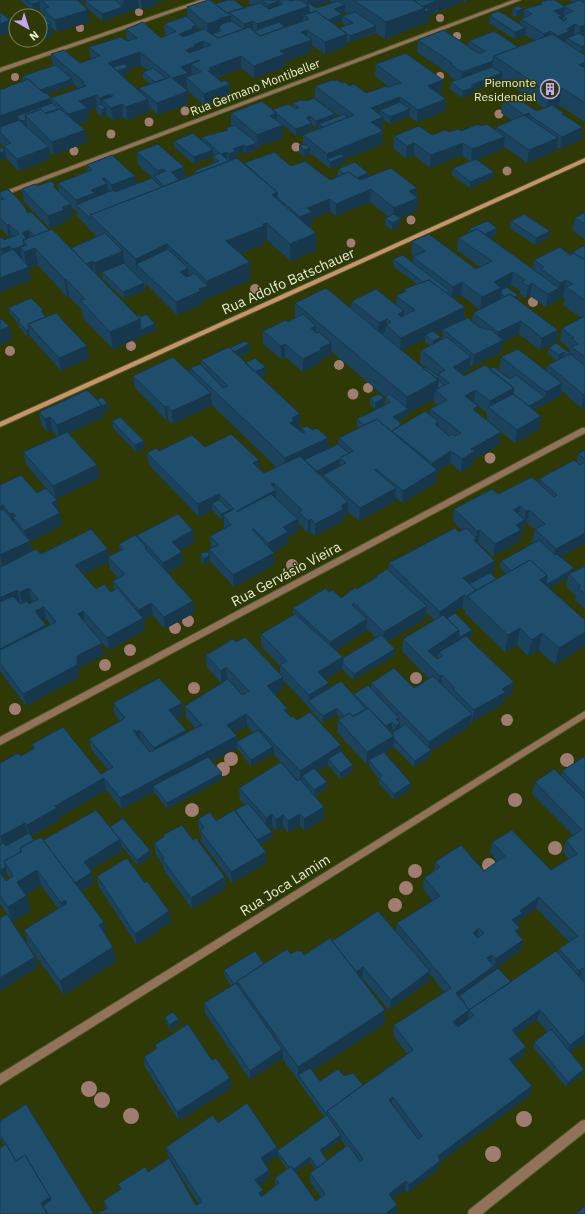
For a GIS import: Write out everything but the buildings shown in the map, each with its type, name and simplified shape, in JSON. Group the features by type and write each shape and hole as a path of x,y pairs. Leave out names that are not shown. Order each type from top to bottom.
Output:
{"street":[{"path":"0,70 205,0"},
{"name":"Rua Germano Montibeller","path":"0,195 518,0"},
{"name":"Rua Adolfo Batschauer","path":"0,425 585,160"},
{"name":"Rua Gervásio Vieira","path":"0,741 585,430"},
{"name":"Rua Joca Lamim","path":"0,1080 585,714"},
{"path":"473,1214 585,1125"}],"place":[{"name":"Piemonte Residencial","path":"550,89"}]}
